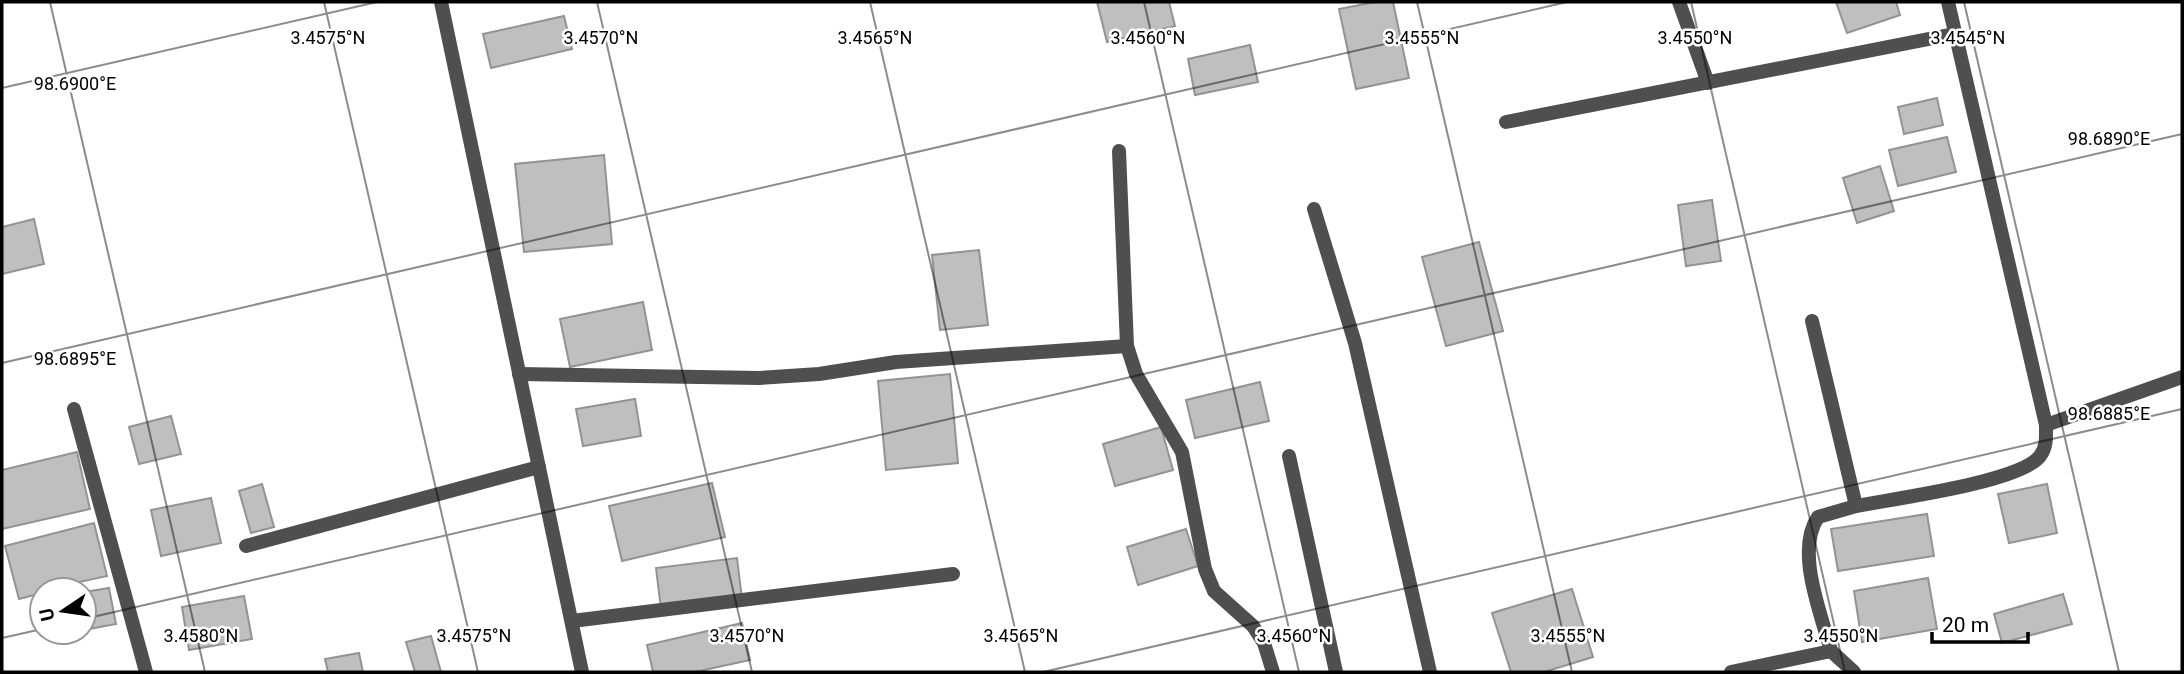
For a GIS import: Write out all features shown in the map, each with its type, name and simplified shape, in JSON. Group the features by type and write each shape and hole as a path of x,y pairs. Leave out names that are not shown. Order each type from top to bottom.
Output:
{"street":[{"path":"441,2 582,672"},
{"path":"1679,2 1708,83"},
{"path":"1853,672 1831,651 1809,564 1809,530 1818,517 1856,506 1991,479 2029,467 2046,446 2046,425 1948,2"},
{"path":"1506,122 1954,34"},
{"path":"1119,151 1127,346 1136,374 1182,452 1205,569 1214,591 1225,604 1253,626 1264,643 1273,672"},
{"path":"1314,209 1355,343 1430,672"},
{"path":"1812,321 1856,506"},
{"path":"519,374 759,378 819,374 896,362 1127,346"},
{"path":"2046,425 2182,377"},
{"path":"74,409 146,672"},
{"path":"1289,456 1336,672"},
{"path":"246,546 539,467"},
{"path":"572,621 953,574"},
{"path":"1731,672 1831,651"}],"building":[{"path":"1097,2 1169,2 1175,26 1107,42"},
{"path":"1375,2 1393,2 1409,78 1356,89 1339,9"},
{"path":"1836,2 1896,2 1900,15 1847,33"},
{"path":"564,16 572,49 491,68 483,34"},
{"path":"1250,45 1258,82 1195,95 1188,59"},
{"path":"1937,98 1943,125 1904,134 1898,107"},
{"path":"1947,137 1956,172 1898,186 1889,150"},
{"path":"604,155 612,244 524,252 515,164"},
{"path":"1880,166 1894,211 1857,223 1843,178"},
{"path":"1712,200 1721,261 1686,266 1678,205"},
{"path":"34,219 44,264 2,274 2,227"},
{"path":"1479,242 1503,331 1446,346 1422,257"},
{"path":"979,250 988,325 940,330 932,255"},
{"path":"643,302 652,350 570,367 560,319"},
{"path":"950,374 958,463 886,470 878,381"},
{"path":"1260,382 1269,421 1195,438 1186,400"},
{"path":"635,399 641,436 583,446 576,409"},
{"path":"171,416 181,454 139,464 129,427"},
{"path":"1161,427 1173,470 1115,486 1103,444"},
{"path":"77,452 90,509 2,529 2,470"},
{"path":"712,483 725,537 622,561 609,506"},
{"path":"262,484 274,527 251,533 239,491"},
{"path":"2047,484 2057,533 2009,543 1998,494"},
{"path":"211,498 221,543 161,556 151,510"},
{"path":"1927,514 1934,556 1838,571 1831,529"},
{"path":"94,523 107,576 28,576 28,597 19,599 5,546"},
{"path":"1186,529 1198,566 1138,585 1127,547"},
{"path":"737,558 742,599 661,609 656,568"},
{"path":"1928,578 1937,629 1862,642 1854,591"},
{"path":"109,588 116,624 98,627 98,590"},
{"path":"1572,589 1593,657 1544,672 1511,672 1492,613"},
{"path":"2063,594 2072,624 2002,643 1994,614"},
{"path":"244,596 252,639 189,650 182,607"},
{"path":"742,623 750,660 695,672 653,672 647,645"},
{"path":"431,636 441,672 415,672 406,642"},
{"path":"359,653 363,672 328,672 325,659"}]}
